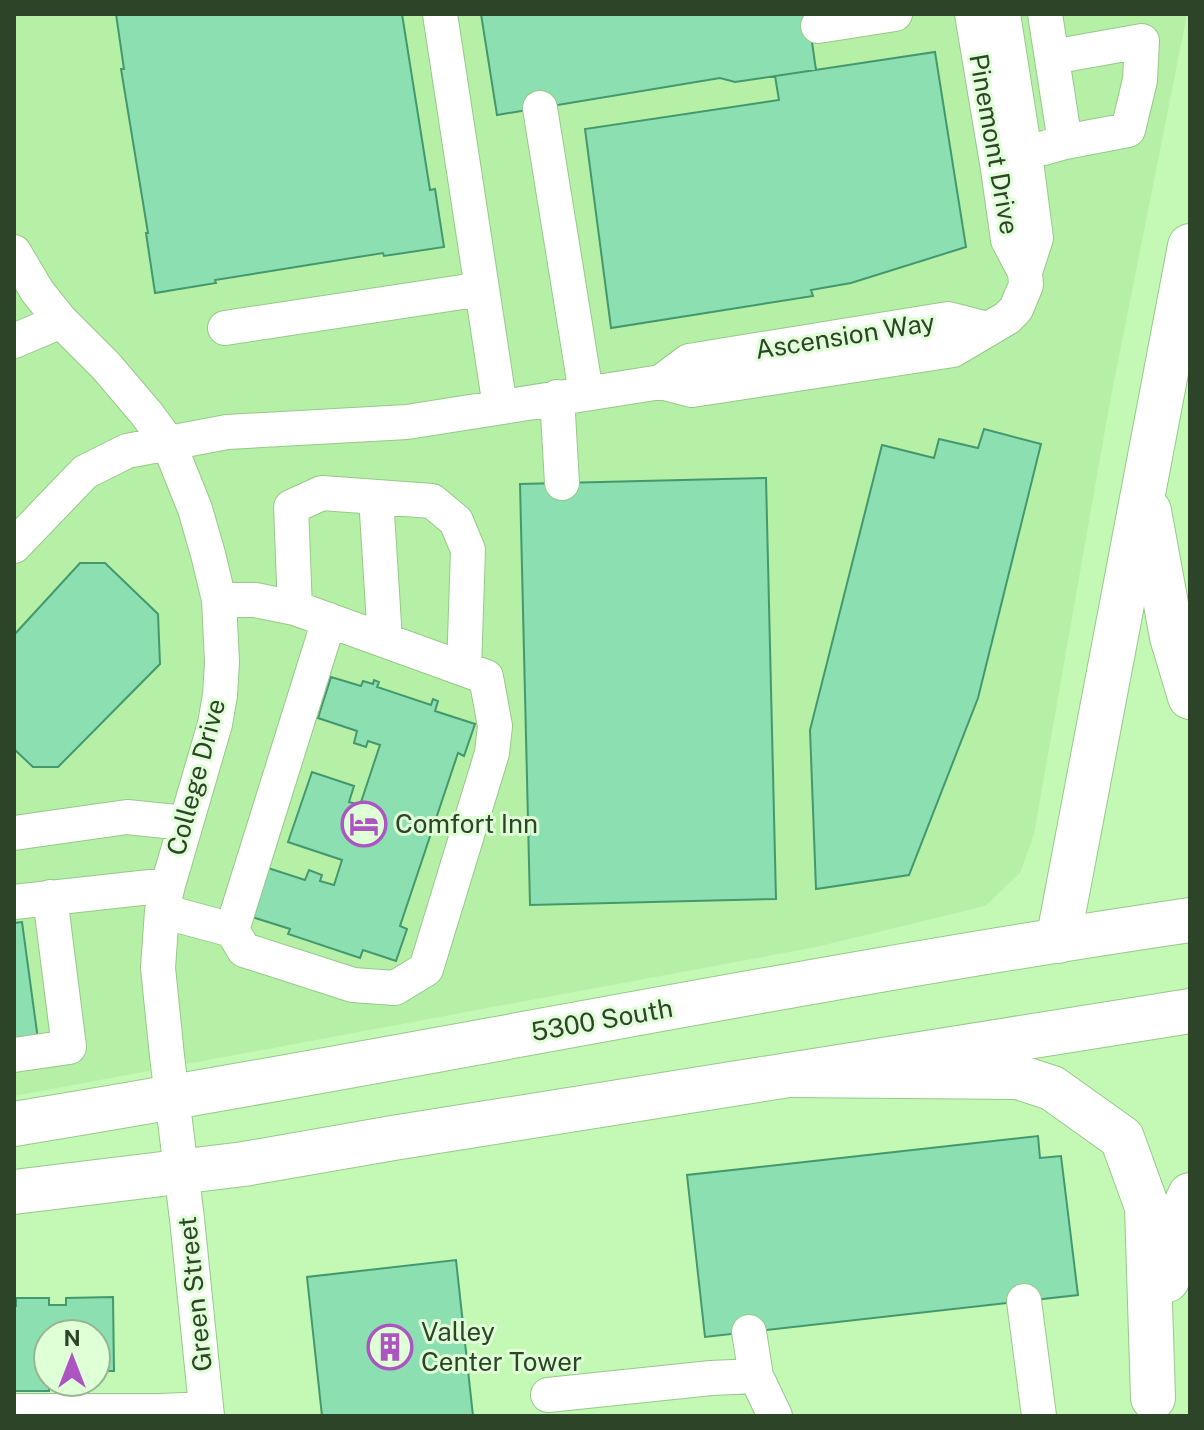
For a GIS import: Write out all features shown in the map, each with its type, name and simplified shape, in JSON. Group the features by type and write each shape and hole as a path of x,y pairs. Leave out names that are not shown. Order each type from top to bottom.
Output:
{"main road":[{"path":"1058,941 1190,246"},
{"path":"1144,485 1172,637 1190,697"},
{"name":"5300 South","path":"14,1124 913,964 1190,920"},
{"path":"14,1192 244,1164 1190,1011"},
{"path":"788,1075 1018,1077 1052,1088 1122,1138 1147,1207 1153,1407"},
{"path":"1153,1407 1172,1236 1190,1195"}],"street":[{"path":"440,14 500,407"},
{"path":"818,26 891,14"},
{"name":"Pinemont Drive","path":"972,14 1008,240 1025,272"},
{"name":"Pinemont Drive","path":"987,329 1016,309 1026,285 1025,272 1036,238 1003,14"},
{"path":"1045,14 1065,142"},
{"path":"1025,154 1065,142 1128,130 1140,80 1142,41 1052,57"},
{"path":"540,108 572,395 562,483"},
{"name":"College Drive","path":"14,252 37,291 61,321 106,366 169,444 195,509 219,600 220,695 215,724 165,898 158,968 181,1172"},
{"path":"225,328 482,289"},
{"path":"14,341 61,321"},
{"name":"Ascension Way","path":"14,546 85,472 127,451 227,432 407,422 661,382 692,390 953,350 987,329"},
{"path":"295,608 291,507 322,493 432,501 456,521 468,550 464,669"},
{"path":"376,497 385,640"},
{"path":"14,902 50,897 165,898 232,930 244,950 353,985 395,988 426,969 492,753 495,726 486,677 295,608 255,600 219,600"},
{"path":"232,930 329,620"},
{"path":"14,833 127,817 185,823"},
{"path":"14,1055 69,1047 50,897"},
{"name":"Green Street","path":"181,1172 207,1413"},
{"path":"1024,1301 1039,1416"},
{"path":"749,1332 756,1376 775,1416"},
{"path":"548,1395 756,1376"},
{"path":"14,1411 207,1413"}],"shaded area":[{"path":"14,14 1187,14 1109,407 1034,834 1020,873 985,906 816,947 14,1096"}],"building":[{"path":"116,14 402,14 430,190 435,189 444,247 384,256 383,253 215,280 216,283 155,293 121,69 124,69"},
{"path":"481,14 808,14 816,70 735,82 720,78 497,115"},
{"path":"935,52 966,247 851,283 811,290 813,296 611,328 585,129 779,100 775,76"},
{"path":"984,429 1041,444 978,698 909,875 816,889 810,730 882,445 934,458 939,439 978,448"},
{"path":"766,478 776,899 530,905 520,484"},
{"path":"80,563 105,563 158,614 160,664 58,767 33,767 14,749 14,635"},
{"name":"Comfort Inn","path":"331,677 361,686 363,681 373,684 374,680 379,682 377,687 431,705 433,699 438,701 435,711 475,724 464,756 458,753 400,926 407,929 396,961 363,950 360,958 288,934 290,929 249,916 265,867 305,880 309,870 322,875 320,881 334,885 342,860 288,842 312,772 354,786 349,802 360,805 380,745 368,741 366,747 354,743 357,731 318,718"},
{"path":"22,922 39,1047 14,1050 14,923"},
{"path":"1038,1136 1040,1158 1061,1156 1078,1295 705,1337 687,1175"},
{"name":"Valley Center Tower","path":"456,1260 473,1416 322,1416 307,1277"},
{"path":"113,1297 114,1371 112,1318 32,1318 32,1391 15,1391 16,1298 49,1298 49,1305 66,1305 66,1298"}],"place":[{"name":"Comfort Inn","path":"364,824"},
{"name":"Valley Center Tower","path":"390,1347"}]}
